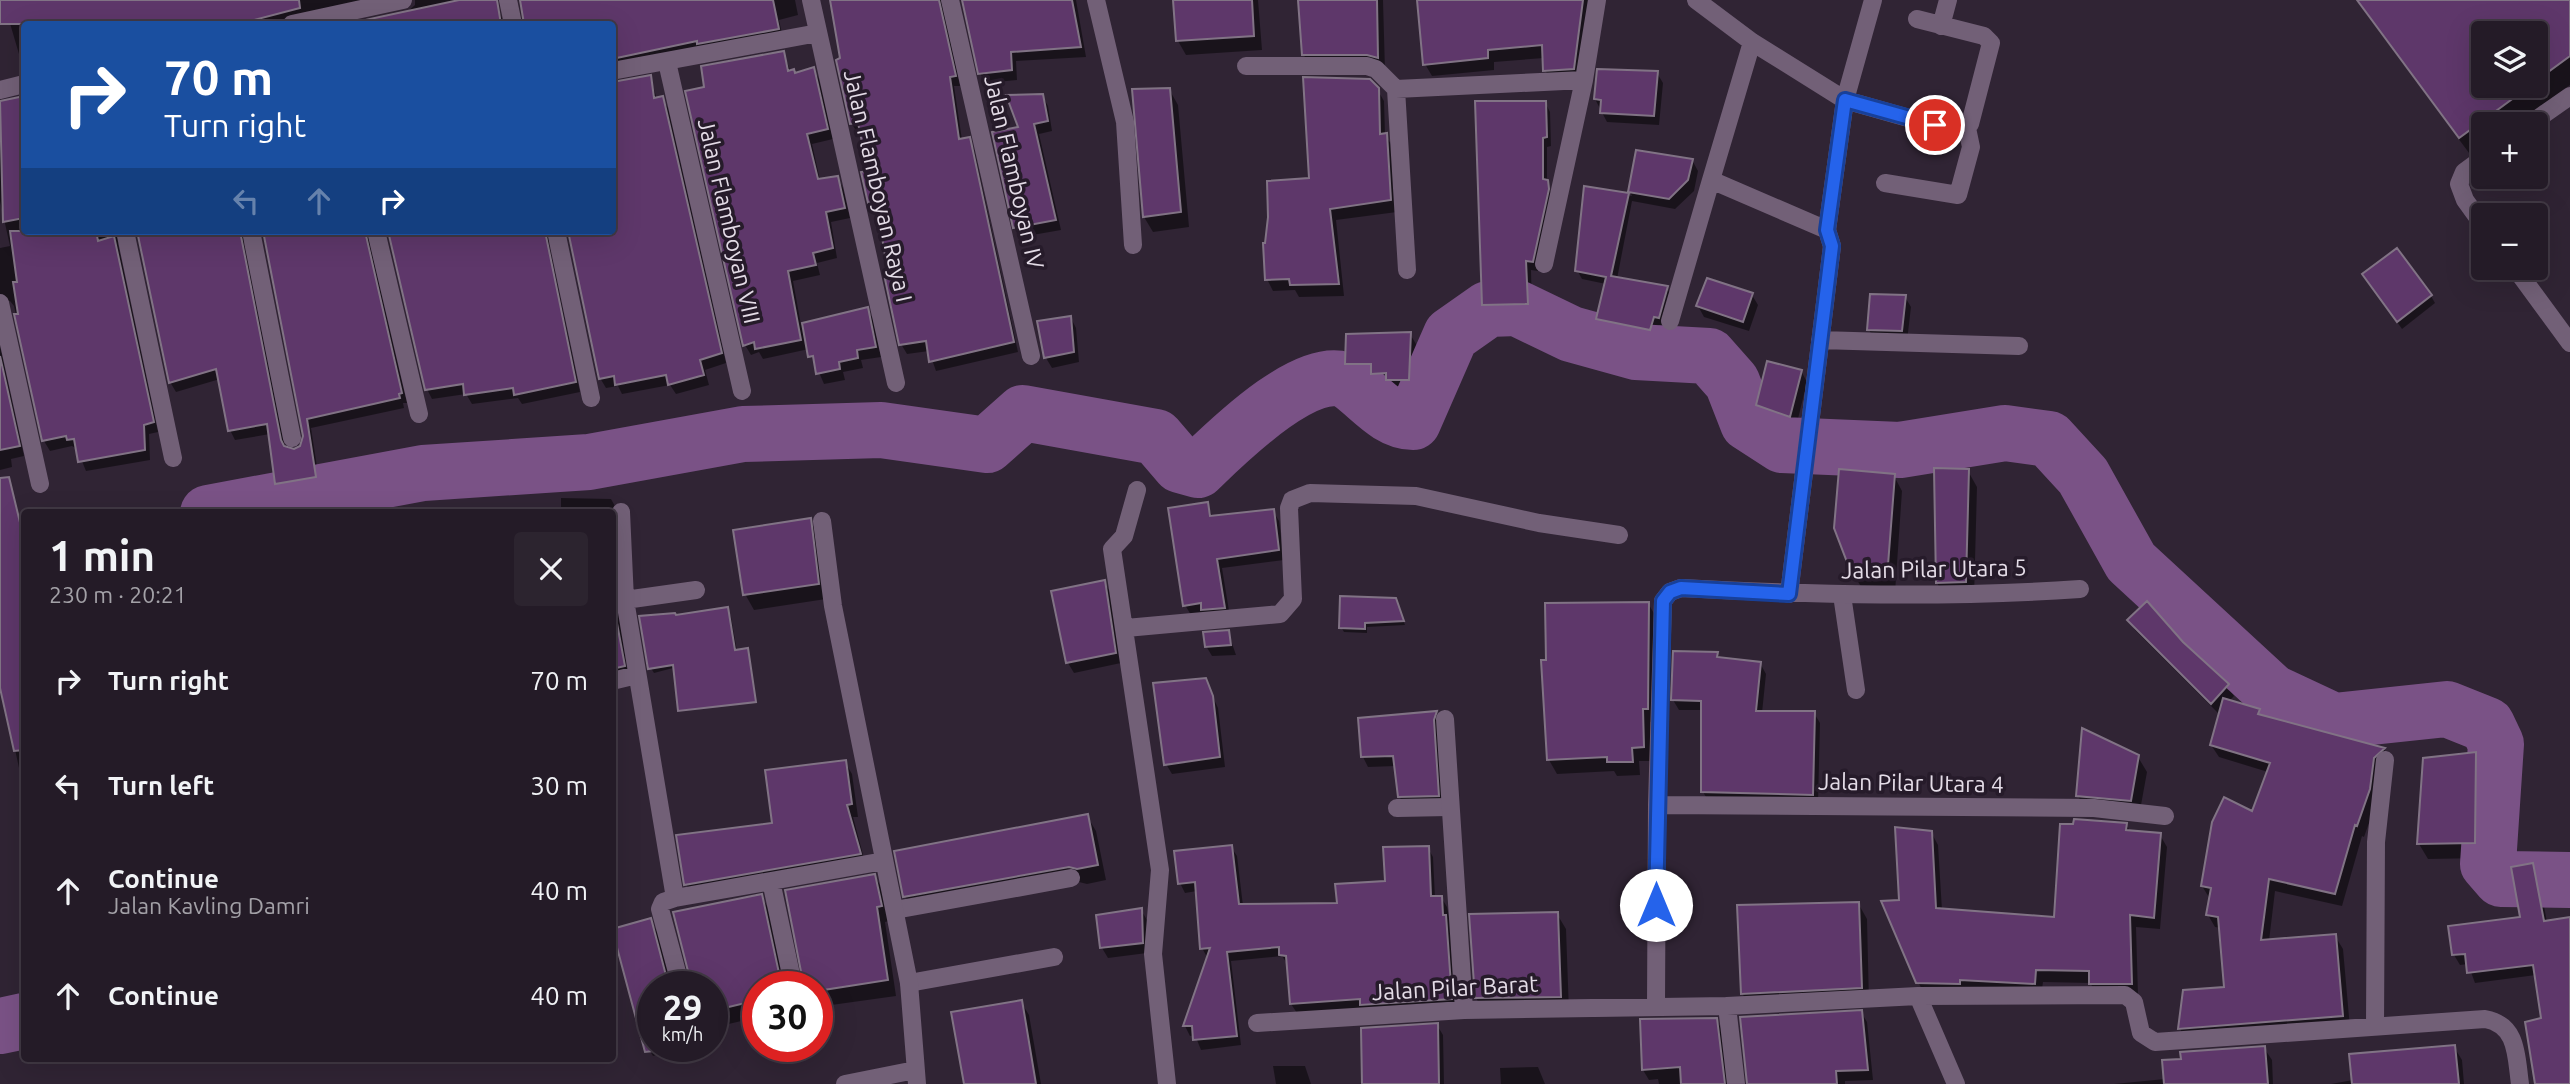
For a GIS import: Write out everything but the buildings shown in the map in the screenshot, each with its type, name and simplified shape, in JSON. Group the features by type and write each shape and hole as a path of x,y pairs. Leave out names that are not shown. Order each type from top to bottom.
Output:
{"street":[{"path":"306,21 402,0"},
{"path":"508,0 512,21"},
{"name":"Jalan Flamboyan Raya I","path":"811,0 897,383"},
{"name":"Jalan Flamboyan IV","path":"950,0 1031,356"},
{"path":"1096,0 1125,122 1133,245"},
{"path":"1544,264 1584,80 1597,0"},
{"path":"1696,0 1752,42 1845,100 1958,132 1967,128"},
{"path":"1789,594 1832,246 1827,230 1845,100 1873,0"},
{"path":"1941,26 1948,0"},
{"path":"1885,183 1958,195 1971,147 1967,128 1991,43 1984,36 1917,19"},
{"path":"616,70 818,33"},
{"path":"1670,321 1752,42"},
{"name":"Jalan Flamboyan VIII","path":"667,62 742,391"},
{"path":"1246,66 1367,66 1376,69 1396,89 1407,270"},
{"path":"1396,89 1584,80"},
{"path":"0,90 21,85"},
{"path":"2547,112 2570,96"},
{"path":"2471,167 2464,172 2459,184 2471,209"},
{"path":"1711,180 1827,230"},
{"path":"126,235 173,458"},
{"path":"252,235 292,438"},
{"path":"377,235 419,414"},
{"path":"557,235 591,398"},
{"path":"2524,280 2570,343"},
{"path":"0,303 40,484"},
{"path":"1820,340 2019,346"},
{"path":"1137,490 1124,536 1112,549 1126,628 1160,870 1153,954 1167,1084"},
{"path":"1126,628 1280,614 1293,599 1289,508 1292,500 1310,493 1416,496 1539,523 1619,535"},
{"path":"621,512 625,600 675,898"},
{"path":"822,522 833,606 909,984 916,1077 845,1084"},
{"name":"Jalan Pilar Utara 5","path":"1657,805 1663,601 1670,592 1681,588 1789,594 1971,597 2080,589"},
{"path":"625,600 696,590"},
{"path":"1842,595 1856,690"},
{"path":"616,680 637,675"},
{"path":"1444,719 1464,1010"},
{"path":"2375,1026 2376,842 2385,760"},
{"path":"1656,1005 1657,805"},
{"name":"Jalan Pilar Utara 4","path":"1657,805 2083,808 2165,816"},
{"path":"1397,808 1448,807"},
{"path":"677,971 660,909 663,902 884,861"},
{"path":"895,910 1071,878"},
{"path":"771,881 790,971"},
{"path":"909,984 1054,957"},
{"name":"Jalan Pilar Barat","path":"1257,1023 1464,1010 1727,1006 1918,996 2125,995 2134,1002 2141,1032 2155,1042 2485,1018 2505,1026 2513,1038 2520,1084"},
{"path":"1918,996 1956,1084"},
{"path":"1727,1006 1735,1084"}],"waterway":[{"path":"230,509 423,473 589,462 743,434 881,430 987,445 1023,413 1156,437 1180,465 1198,470 1270,407 1314,382 1334,378 1350,383 1395,418 1413,422 1451,335 1488,309 1517,308 1571,334 1636,352 1709,356 1732,382 1748,423 1782,445 1900,450 2005,433 2049,439 2083,476 2131,562 2272,692 2334,721 2447,709 2487,725 2496,744 2488,864 2501,879 2570,880"},
{"path":"0,1026 21,1022"}],"route":[{"path":"1656,905 1663,601 1670,592 1681,588 1789,594 1809,412 1832,246 1827,230 1845,100 1935,125"}]}
